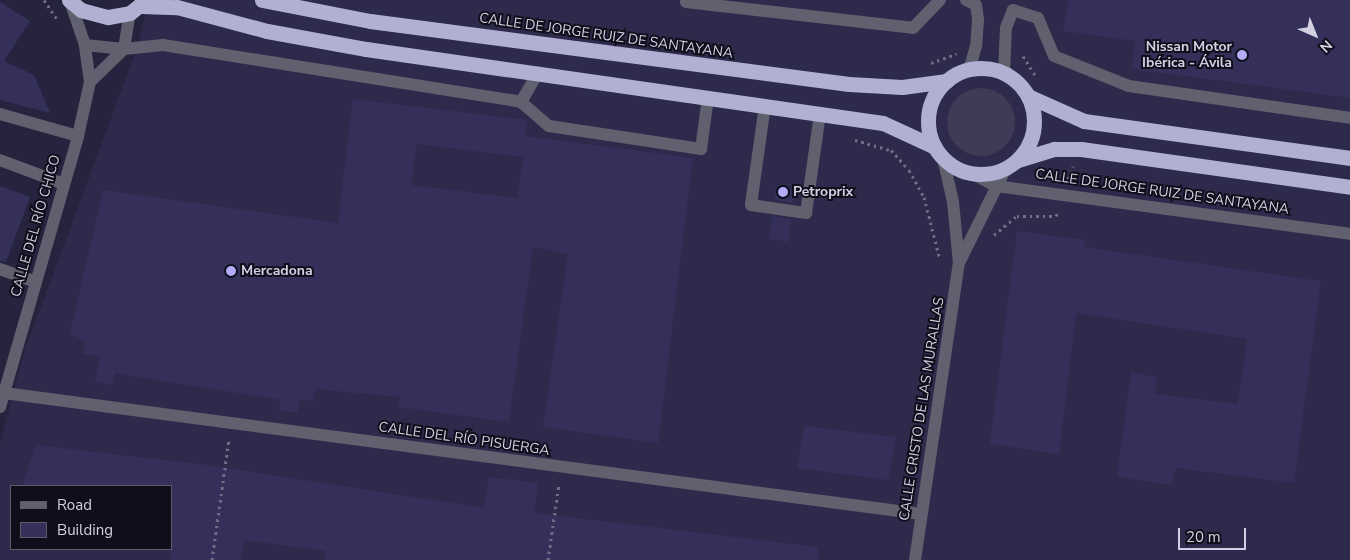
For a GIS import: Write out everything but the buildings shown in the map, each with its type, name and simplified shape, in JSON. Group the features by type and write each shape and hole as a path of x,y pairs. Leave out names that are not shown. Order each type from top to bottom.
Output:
{"highway":[{"name":"CALLE DE JORGE RUIZ DE SANTAYANA","path":"69,0 94,16 108,17 139,6 178,6 267,31 357,48 883,123 939,152 956,168 973,174 990,174 1054,149 1080,150 1350,187"},
{"name":"CALLE DE JORGE RUIZ DE SANTAYANA","path":"262,0 370,21 849,84 902,87 947,81 969,70 987,68 1004,73 1018,82 1028,96 1034,112 1034,130 1028,146 1012,164"},
{"name":"CALLE DE JORGE RUIZ DE SANTAYANA","path":"939,152 929,130 929,112 935,95 947,81"},
{"name":"CALLE DE JORGE RUIZ DE SANTAYANA","path":"1028,96 1084,121 1350,158"}],"street":[{"name":"CALLE DEL RÍO CHICO","path":"0,407 4,393 4,377 36,282 78,136 90,82 85,45 69,0"},
{"path":"686,2 913,28 940,0"},
{"path":"966,0 976,5 978,20 976,46 969,70"},
{"path":"90,82 124,49 139,6"},
{"path":"1004,73 1006,28 1013,10 1038,18 1054,56 1129,86 1350,118"},
{"path":"85,45 124,49 163,45 521,102 549,126 701,148 708,97"},
{"path":"521,102 538,73"},
{"path":"765,105 751,205 806,213 820,113"},
{"path":"0,114 78,136"},
{"name":"CALLE CRISTO DE LAS MURALLAS","path":"915,560 920,514 959,263 953,202 939,152"},
{"path":"0,160 64,184"},
{"name":"CALLE CRISTO DE LAS MURALLAS","path":"959,263 996,186 1012,164"},
{"name":"CALLE DE JORGE RUIZ DE SANTAYANA","path":"973,174 996,186 1350,234"},
{"path":"0,269 36,282"},
{"name":"CALLE DEL RÍO PISUERGA","path":"4,393 920,514"}],"path":[{"path":"1004,48 1021,51 1029,70 1042,84"},
{"path":"212,560 232,423"},
{"path":"548,560 561,467"}],"shaded area":[{"path":"149,0 1350,0 1350,560 0,560 0,443 24,353 137,48"},
{"path":"988,88 1000,94 1009,103 1015,115 1013,135 1005,146 988,156 974,156 957,146 949,135 947,115 957,98 968,90"}],"place":[{"name":"Nissan Motor Ibérica - Ávila","path":"1242,55"},
{"name":"Petroprix","path":"783,192"},
{"name":"Mercadona","path":"231,271"}]}
